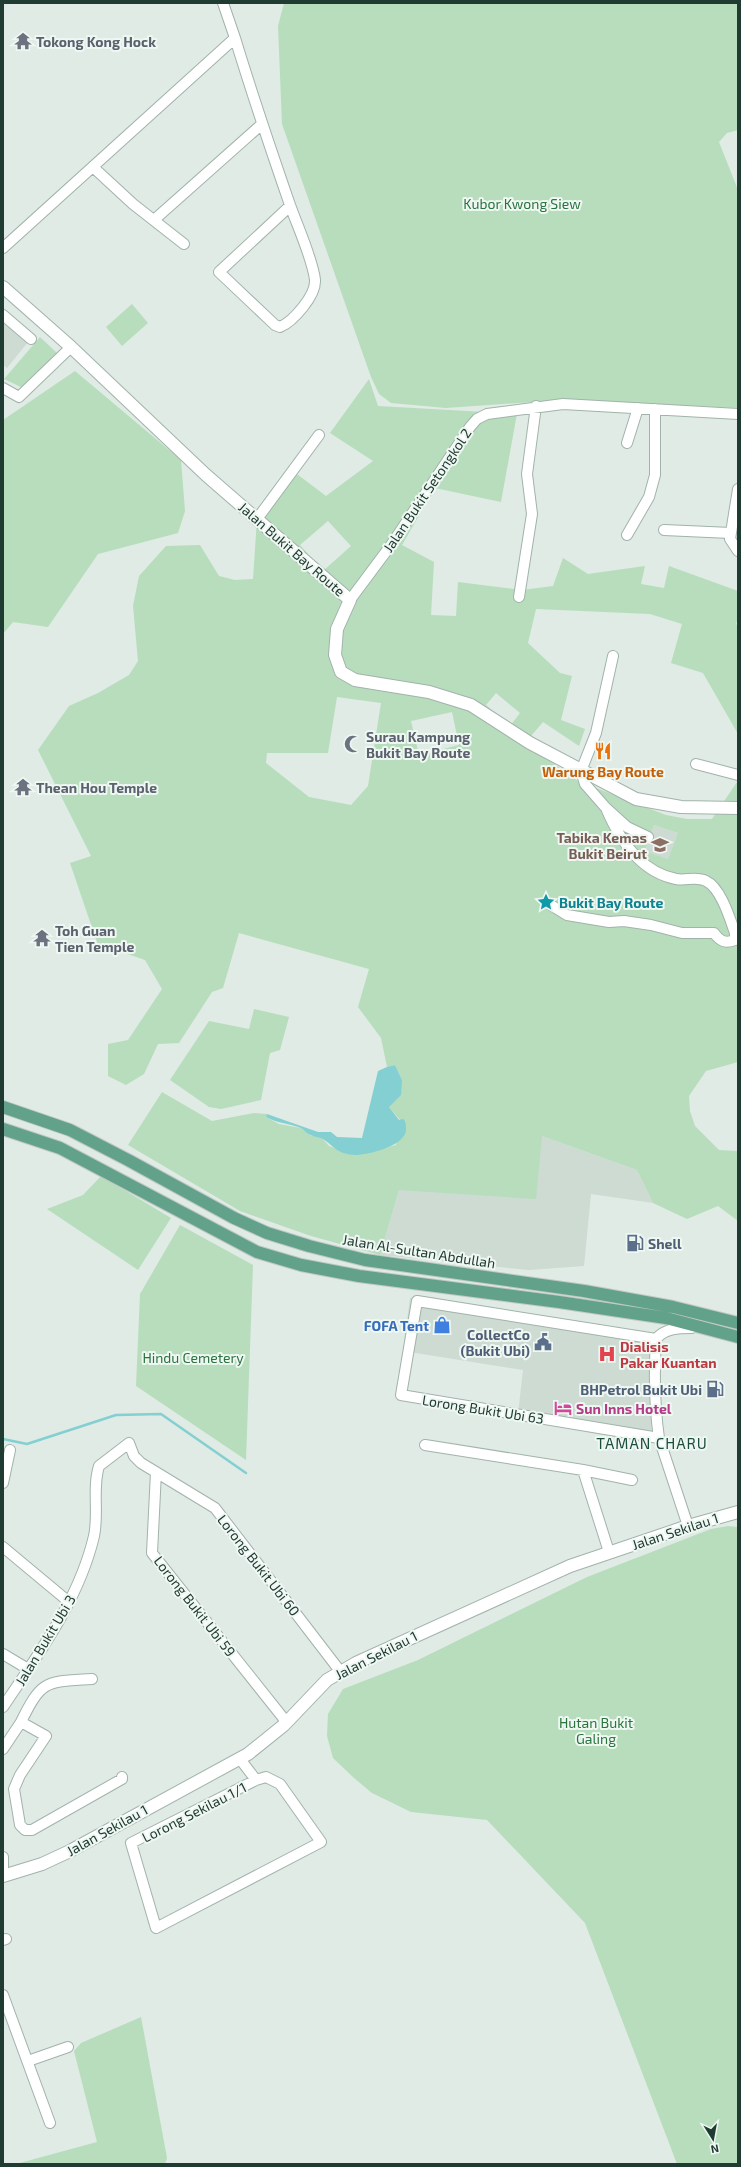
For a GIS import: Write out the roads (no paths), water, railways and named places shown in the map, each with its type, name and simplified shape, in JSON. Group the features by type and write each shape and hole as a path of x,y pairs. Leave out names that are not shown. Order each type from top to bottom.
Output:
{"main road":[{"name":"Jalan Al-Sultan Abdullah","path":"3,1107 70,1130 234,1218 267,1233 309,1246 365,1260 584,1291 673,1307 738,1323"},
{"path":"3,1129 60,1148 117,1177 223,1236 257,1252 301,1265 359,1276 559,1302 651,1316 738,1337"}],"street":[{"path":"223,3 315,281 312,292 295,318 280,327 275,326 219,272 290,206"},
{"path":"3,248 90,171 235,38"},
{"path":"154,220 262,124"},
{"path":"90,171 184,244"},
{"name":"Jalan Bukit Bay Route","path":"3,287 71,347 136,410 350,600 338,629 335,642 337,664 341,672 354,680 429,692 472,705 530,743 636,799 652,804 681,807 738,808"},
{"path":"3,315 31,339"},
{"path":"3,388 19,397 71,347"},
{"name":"Jalan Bukit Setongkol 2","path":"350,600 391,545 477,419 487,414 536,406 563,404 738,414"},
{"path":"519,597 532,514 527,474 536,406"},
{"path":"627,443 638,408"},
{"path":"627,535 649,497 655,475 656,409"},
{"path":"257,519 319,435"},
{"path":"735,548 730,539 738,489"},
{"path":"664,530 731,533"},
{"path":"612,656 596,733 581,771 585,784 606,808 627,827 648,837"},
{"path":"696,764 738,775"},
{"path":"546,902 567,915 609,922 624,920 682,933 714,933 719,940 729,943 735,940 735,933 720,894 707,881 696,878 676,879 657,872 634,855 616,832 606,808"},
{"name":"Lorong Bukit Ubi 63","path":"656,1339 417,1301 401,1395 659,1438"},
{"path":"688,1526 659,1438 654,1392 656,1339 666,1331 678,1328 700,1327"},
{"name":"Lorong Bukit Ubi 60","path":"129,1443 137,1459 215,1508 340,1672"},
{"name":"Jalan Bukit Ubi 3","path":"3,1707 51,1635 76,1586 93,1537 99,1466 129,1443"},
{"path":"425,1445 583,1470 632,1480"},
{"path":"3,1483 10,1450"},
{"path":"583,1470 609,1552"},
{"name":"Lorong Bukit Ubi 59","path":"156,1472 152,1553 284,1719 284,1725"},
{"name":"Jalan Sekilau 1","path":"3,1876 42,1864 70,1851 240,1759 284,1725 320,1686 340,1672 420,1632 570,1566 688,1526 738,1512"},
{"path":"3,1547 69,1602"},
{"path":"3,1654 28,1669"},
{"path":"3,1749 21,1722 33,1698 42,1687 54,1682 92,1679"},
{"path":"21,1722 46,1736 20,1774 14,1789 20,1825 25,1830 32,1830 122,1779 122,1777"},
{"path":"240,1759 256,1780"},
{"name":"Lorong Sekilau 1/1","path":"266,1777 280,1784 321,1842 156,1928 131,1844 256,1780 266,1777"},
{"path":"3,1857 3,1876"},
{"path":"3,1995 50,2123"},
{"path":"28,2061 68,2047"}],"water":[{"path":"395,1065 402,1080 401,1095 389,1107 399,1120 404,1120 406,1123 406,1130 404,1136 393,1145 361,1155 344,1153 337,1150 323,1139 307,1133 301,1128 266,1117 267,1114 318,1132 331,1132 337,1137 362,1138 378,1071"}],"waterway":[{"path":"3,1439 27,1444 116,1415 161,1414 246,1473"}],"place":[{"name":"Tokong Kong Hock","path":"23,41"},
{"name":"Surau Kampung Bukit Bay Route","path":"353,744"},
{"name":"Warung Bay Route","path":"603,751"},
{"name":"Thean Hou Temple","path":"23,787"},
{"name":"Tabika Kemas Bukit Beirut","path":"660,845"},
{"name":"Bukit Bay Route","path":"546,902"},
{"name":"Toh Guan Tien Temple","path":"42,938"},
{"name":"Shell","path":"635,1243"},
{"name":"FOFA Tent","path":"442,1325"},
{"name":"CollectCo (Bukit Ubi)","path":"543,1342"},
{"name":"Dialisis Pakar Kuantan","path":"607,1354"},
{"name":"BHPetrol Bukit Ubi","path":"715,1389"},
{"name":"Sun Inns Hotel","path":"563,1408"}],"district":[{"name":"TAMAN CHARU","path":"652,1443"}],"park label":[{"name":"Kubor Kwong Siew","path":"522,203"},
{"name":"Hindu Cemetery","path":"193,1357"},
{"name":"Hutan Bukit Galing","path":"596,1730"}]}
